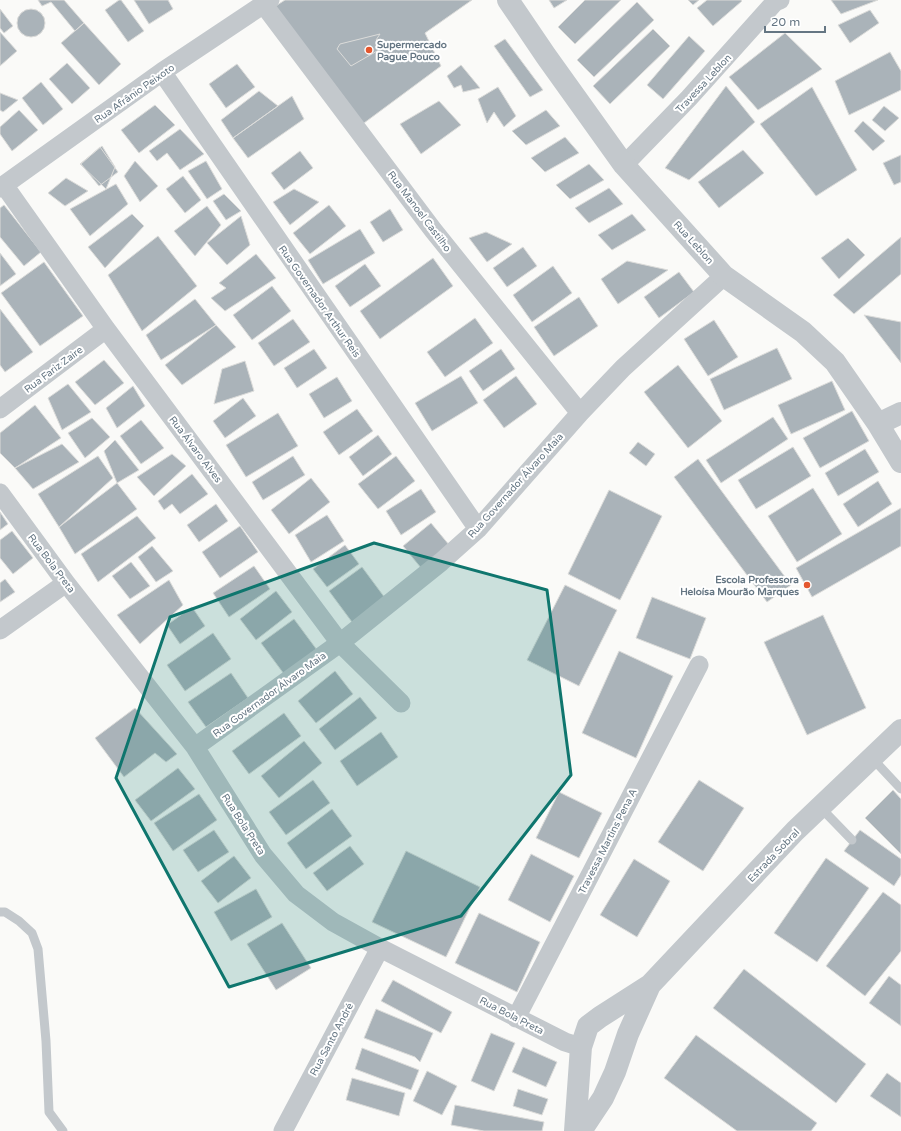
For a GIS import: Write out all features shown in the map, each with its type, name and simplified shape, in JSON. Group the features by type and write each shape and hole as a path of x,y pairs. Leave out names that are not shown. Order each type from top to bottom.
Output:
{"street":[{"name":"Rua Leblon","path":"508,0 624,165 724,276 803,332 835,362 878,424 901,462"},
{"name":"Travessa Leblon","path":"624,165 689,98 776,1"},
{"name":"Rua Afrânio Peixoto","path":"2,186 162,72 267,2"},
{"name":"Rua Manoel Castilho","path":"267,2 433,230 580,413"},
{"name":"Rua Governador Arthur Reis","path":"162,72 478,529"},
{"name":"Rua Álvaro Alves","path":"2,186 106,329 340,643 401,703"},
{"name":"Rua Governador Álvaro Maia","path":"195,748 340,643 441,562 478,529 580,413 623,368 724,276"},
{"name":"Rua Fariz Zaire","path":"0,408 106,329"},
{"path":"878,424 901,413"},
{"name":"Rua Bola Preta","path":"0,493 66,583 195,748 263,855 296,894 333,922 380,948 516,1018 565,1042 580,1047"},
{"path":"0,630 66,583"},
{"name":"Travessa Martins Pena A","path":"516,1018 699,664"},
{"name":"Estrada Sobral","path":"574,1131 580,1047 588,1026 650,985 820,807 901,730"},
{"name":"Rua Santo André","path":"283,1131 380,948"},
{"name":"Estrada Sobral","path":"582,1131 603,1098 615,1072 628,1034 650,985"},
{"path":"600,1017 628,1034"},
{"path":"577,1085 603,1098"}],"lane":[{"path":"872,758 901,789"},
{"path":"820,807 852,840"},
{"path":"0,912 5,912 20,920 32,933 38,949 46,1041 49,1112 63,1131"}],"highlighted area":[{"path":"374,543 547,590 571,775 461,916 229,987 116,778 170,617"}],"building":[{"path":"38,0 64,0 84,23 75,31 51,2 42,6"},
{"path":"121,0 144,31 128,42 105,10"},
{"path":"134,0 168,0 173,9 149,24"},
{"name":"Supermercado Pague Pouco","path":"285,0 472,0 425,33 441,66 360,126 274,7"},
{"path":"549,0 567,0 554,8"},
{"path":"585,0 621,0 575,44 558,27"},
{"path":"688,0 699,0 693,5"},
{"path":"707,0 742,1 713,26 697,8"},
{"path":"831,0 878,0 841,14"},
{"path":"637,2 654,20 594,77 577,60"},
{"path":"0,9 13,26 4,33 0,28"},
{"path":"31,9 41,13 45,23 41,33 31,37 21,33 17,23 21,13"},
{"path":"870,10 879,23 850,43 838,25"},
{"path":"84,23 121,64 99,85 61,43"},
{"path":"653,29 670,46 610,104 593,86"},
{"path":"0,32 17,51 0,66"},
{"path":"785,33 822,69 758,110 729,77"},
{"path":"380,34 376,40 384,47 351,66 337,49 340,44"},
{"path":"689,36 705,51 663,99 647,85"},
{"path":"505,39 543,90 530,97 494,46"},
{"path":"890,52 901,71 901,90 849,115 835,81"},
{"path":"67,63 90,88 72,104 49,79"},
{"path":"237,64 255,87 226,108 209,84"},
{"path":"461,65 480,88 463,92 461,85 454,88 447,76"},
{"path":"41,82 63,109 43,125 22,98"},
{"path":"726,86 755,122 689,180 665,168"},
{"path":"498,87 516,116 504,127 494,112 487,123 478,99"},
{"path":"812,87 857,170 816,196 760,124"},
{"path":"259,91 278,106 233,138 221,120"},
{"path":"0,93 18,100 3,112 0,110"},
{"path":"292,96 304,119 248,158 233,138"},
{"path":"439,101 461,125 421,154 400,124"},
{"path":"155,105 175,125 139,153 121,130"},
{"path":"884,106 899,118 885,131 872,120"},
{"path":"19,110 38,130 12,151 0,134 0,127"},
{"path":"546,110 560,126 526,145 512,131"},
{"path":"863,121 885,141 873,151 854,131"},
{"path":"180,129 204,154 180,170 167,153 157,161 149,151"},
{"path":"565,137 579,153 545,172 531,158"},
{"path":"102,146 115,167 106,189 80,164"},
{"path":"100,147 118,172 99,186 81,164"},
{"path":"743,150 764,173 719,208 698,182"},
{"path":"300,151 313,168 284,190 271,173"},
{"path":"901,155 901,182 894,185 883,163"},
{"path":"135,161 158,186 140,202 124,176"},
{"path":"206,161 222,189 207,199 188,171"},
{"path":"589,164 604,180 570,199 556,185"},
{"path":"183,176 201,200 185,213 166,189"},
{"path":"66,178 88,191 65,206 48,193"},
{"path":"116,184 128,204 90,236 70,209"},
{"path":"609,188 623,204 589,223 575,208"},
{"path":"294,189 319,202 290,225 273,202"},
{"path":"224,194 241,211 226,220 213,201"},
{"path":"4,205 41,252 24,266 0,237 0,208"},
{"path":"329,205 346,226 310,254 293,233"},
{"path":"207,206 221,225 195,256 174,231"},
{"path":"390,209 403,230 383,242 370,222"},
{"path":"132,214 144,226 105,268 88,247"},
{"path":"632,214 646,230 612,250 598,235"},
{"path":"241,216 250,245 227,265 207,243"},
{"path":"360,229 375,253 323,284 308,260"},
{"path":"486,232 512,244 487,262 469,238"},
{"path":"158,236 197,286 142,331 108,275"},
{"path":"901,237 901,274 854,314 833,295"},
{"path":"848,238 865,255 839,279 821,258"},
{"path":"523,247 537,266 507,287 493,268"},
{"path":"0,253 16,274 0,286"},
{"path":"256,254 276,278 225,311 211,298 226,288 219,283"},
{"path":"433,258 453,286 380,339 360,311"},
{"path":"627,261 668,270 618,304 601,279"},
{"path":"44,262 83,316 40,346 1,293"},
{"path":"365,264 381,286 350,307 335,286"},
{"path":"553,266 572,293 532,322 513,295"},
{"path":"679,272 694,292 659,318 644,297"},
{"path":"272,286 291,311 252,340 233,315"},
{"path":"579,297 598,326 554,356 534,327"},
{"path":"195,299 216,325 161,360 146,335"},
{"path":"0,309 33,352 5,372 0,365"},
{"path":"864,315 901,322 901,363"},
{"path":"475,318 493,343 445,377 427,352"},
{"path":"293,319 310,342 274,366 258,343"},
{"path":"714,320 738,357 708,376 684,339"},
{"path":"216,325 236,347 182,385 165,365"},
{"path":"777,348 792,379 724,410 710,379"},
{"path":"314,349 327,368 297,388 284,368"},
{"path":"501,349 515,369 483,391 469,371"},
{"path":"104,360 124,383 95,405 75,382"},
{"path":"245,361 254,391 214,404 222,369"},
{"path":"678,365 722,421 688,448 644,392"},
{"path":"461,376 478,403 432,431 415,403"},
{"path":"516,376 537,404 504,428 483,400"},
{"path":"337,377 352,401 324,418 309,394"},
{"path":"832,381 845,410 791,434 778,405"},
{"path":"68,384 91,412 62,430 48,398"},
{"path":"133,386 145,406 117,428 106,408"},
{"path":"243,398 256,416 225,438 213,421"},
{"path":"35,405 61,438 15,468 0,453 0,433"},
{"path":"357,409 373,431 339,455 323,432"},
{"path":"852,411 869,441 820,468 803,438"},
{"path":"278,413 298,446 246,477 226,445"},
{"path":"773,417 788,439 721,483 706,460"},
{"path":"92,418 110,437 85,458 68,433"},
{"path":"141,420 164,448 141,464 120,436"},
{"path":"378,435 392,454 363,476 349,457"},
{"path":"115,440 139,470 117,483 104,451"},
{"path":"638,442 655,454 646,466 629,453"},
{"path":"62,444 79,462 33,489 15,468"},
{"path":"793,447 811,476 756,509 738,480"},
{"path":"865,449 879,472 838,496 825,473"},
{"path":"172,454 186,466 154,496 137,477"},
{"path":"98,456 113,478 59,527 38,494"},
{"path":"293,456 305,475 263,500 252,482"},
{"path":"396,456 415,481 378,509 358,484"},
{"path":"698,459 791,585 767,602 674,477"},
{"path":"192,474 208,494 180,514 172,504 164,510 158,501"},
{"path":"311,478 330,502 289,534 271,510"},
{"path":"878,481 892,504 858,527 843,504"},
{"path":"117,483 137,509 75,554 59,527"},
{"path":"813,488 842,534 797,562 768,516"},
{"path":"421,489 436,512 401,535 386,511"},
{"path":"609,490 662,516 620,600 568,574"},
{"path":"216,504 228,521 199,542 187,525"},
{"path":"901,508 901,546 812,597 796,568"},
{"path":"0,512 8,524 0,530"},
{"path":"327,515 344,541 311,562 295,535"},
{"path":"137,516 156,538 98,582 81,554"},
{"path":"431,523 450,546 422,569 403,546"},
{"path":"240,526 258,552 220,578 202,552"},
{"path":"12,531 33,558 13,574 0,558 0,540"},
{"path":"345,545 359,564 327,587 313,569"},
{"path":"152,546 173,571 156,582 138,557"},
{"path":"131,562 150,586 130,599 112,576"},
{"path":"254,566 270,589 229,617 213,593"},
{"path":"362,567 385,598 352,622 329,591"},
{"path":"5,579 15,592 0,602 0,583"},
{"path":"169,580 183,605 140,644 117,615"},
{"path":"565,585 617,610 579,686 527,660"},
{"path":"276,591 292,612 256,640 240,619"},
{"path":"652,597 706,618 690,659 636,638"},
{"path":"192,607 205,626 180,644 167,625"},
{"path":"823,615 866,708 807,735 764,642"},
{"path":"294,619 317,650 284,674 261,643"},
{"path":"213,633 231,659 185,691 167,665"},
{"path":"619,651 673,676 636,758 582,733"},
{"path":"335,671 353,694 316,723 298,701"},
{"path":"231,673 248,698 206,727 188,702"},
{"path":"360,697 377,718 335,750 319,729"},
{"path":"135,708 177,754 166,762 155,753 124,777 95,738"},
{"path":"284,713 301,736 249,774 232,751"},
{"path":"381,732 398,757 357,786 340,761"},
{"path":"304,741 322,763 279,798 261,776"},
{"path":"178,768 195,789 151,821 135,800"},
{"path":"313,780 330,803 286,835 269,812"},
{"path":"699,780 744,808 703,871 658,842"},
{"path":"893,790 901,799 901,854 865,818"},
{"path":"559,792 602,813 579,858 536,838"},
{"path":"199,794 217,820 173,851 154,823"},
{"path":"332,809 352,836 306,869 287,843"},
{"path":"214,830 229,852 198,872 183,850"},
{"path":"860,830 901,859 901,875 894,886 844,851"},
{"path":"350,846 364,864 327,891 313,873"},
{"path":"406,851 480,887 446,957 372,922"},
{"path":"531,854 574,876 550,922 508,900"},
{"path":"234,856 251,878 218,903 201,881"},
{"path":"826,858 869,888 817,962 774,933"},
{"path":"634,859 670,881 637,937 600,915"},
{"path":"256,889 272,917 231,941 214,912"},
{"path":"883,892 901,905 901,951 865,996 826,966"},
{"path":"479,913 540,942 517,992 455,963"},
{"path":"282,923 311,968 276,990 247,944"},
{"path":"744,969 866,1064 836,1103 713,1008"},
{"path":"889,976 901,985 901,1026 869,1003"},
{"path":"393,980 452,1012 441,1033 381,1001"},
{"path":"376,1009 433,1033 420,1062 415,1057 364,1038"},
{"path":"491,1033 515,1043 494,1091 471,1081"},
{"path":"696,1035 817,1123 811,1131 737,1131 664,1078"},
{"path":"523,1047 557,1062 546,1087 512,1072"},
{"path":"362,1048 419,1070 411,1090 355,1069"},
{"path":"427,1071 457,1086 442,1115 413,1101"},
{"path":"887,1073 901,1083 901,1117 870,1096"},
{"path":"352,1078 405,1093 399,1116 346,1100"},
{"path":"518,1089 548,1099 542,1115 513,1106"},
{"path":"455,1105 544,1122 542,1131 484,1131 451,1125"}],"place":[{"name":"Supermercado Pague Pouco","path":"369,50"},
{"name":"Escola Professora Heloísa Mourão Marques","path":"807,585"}]}
